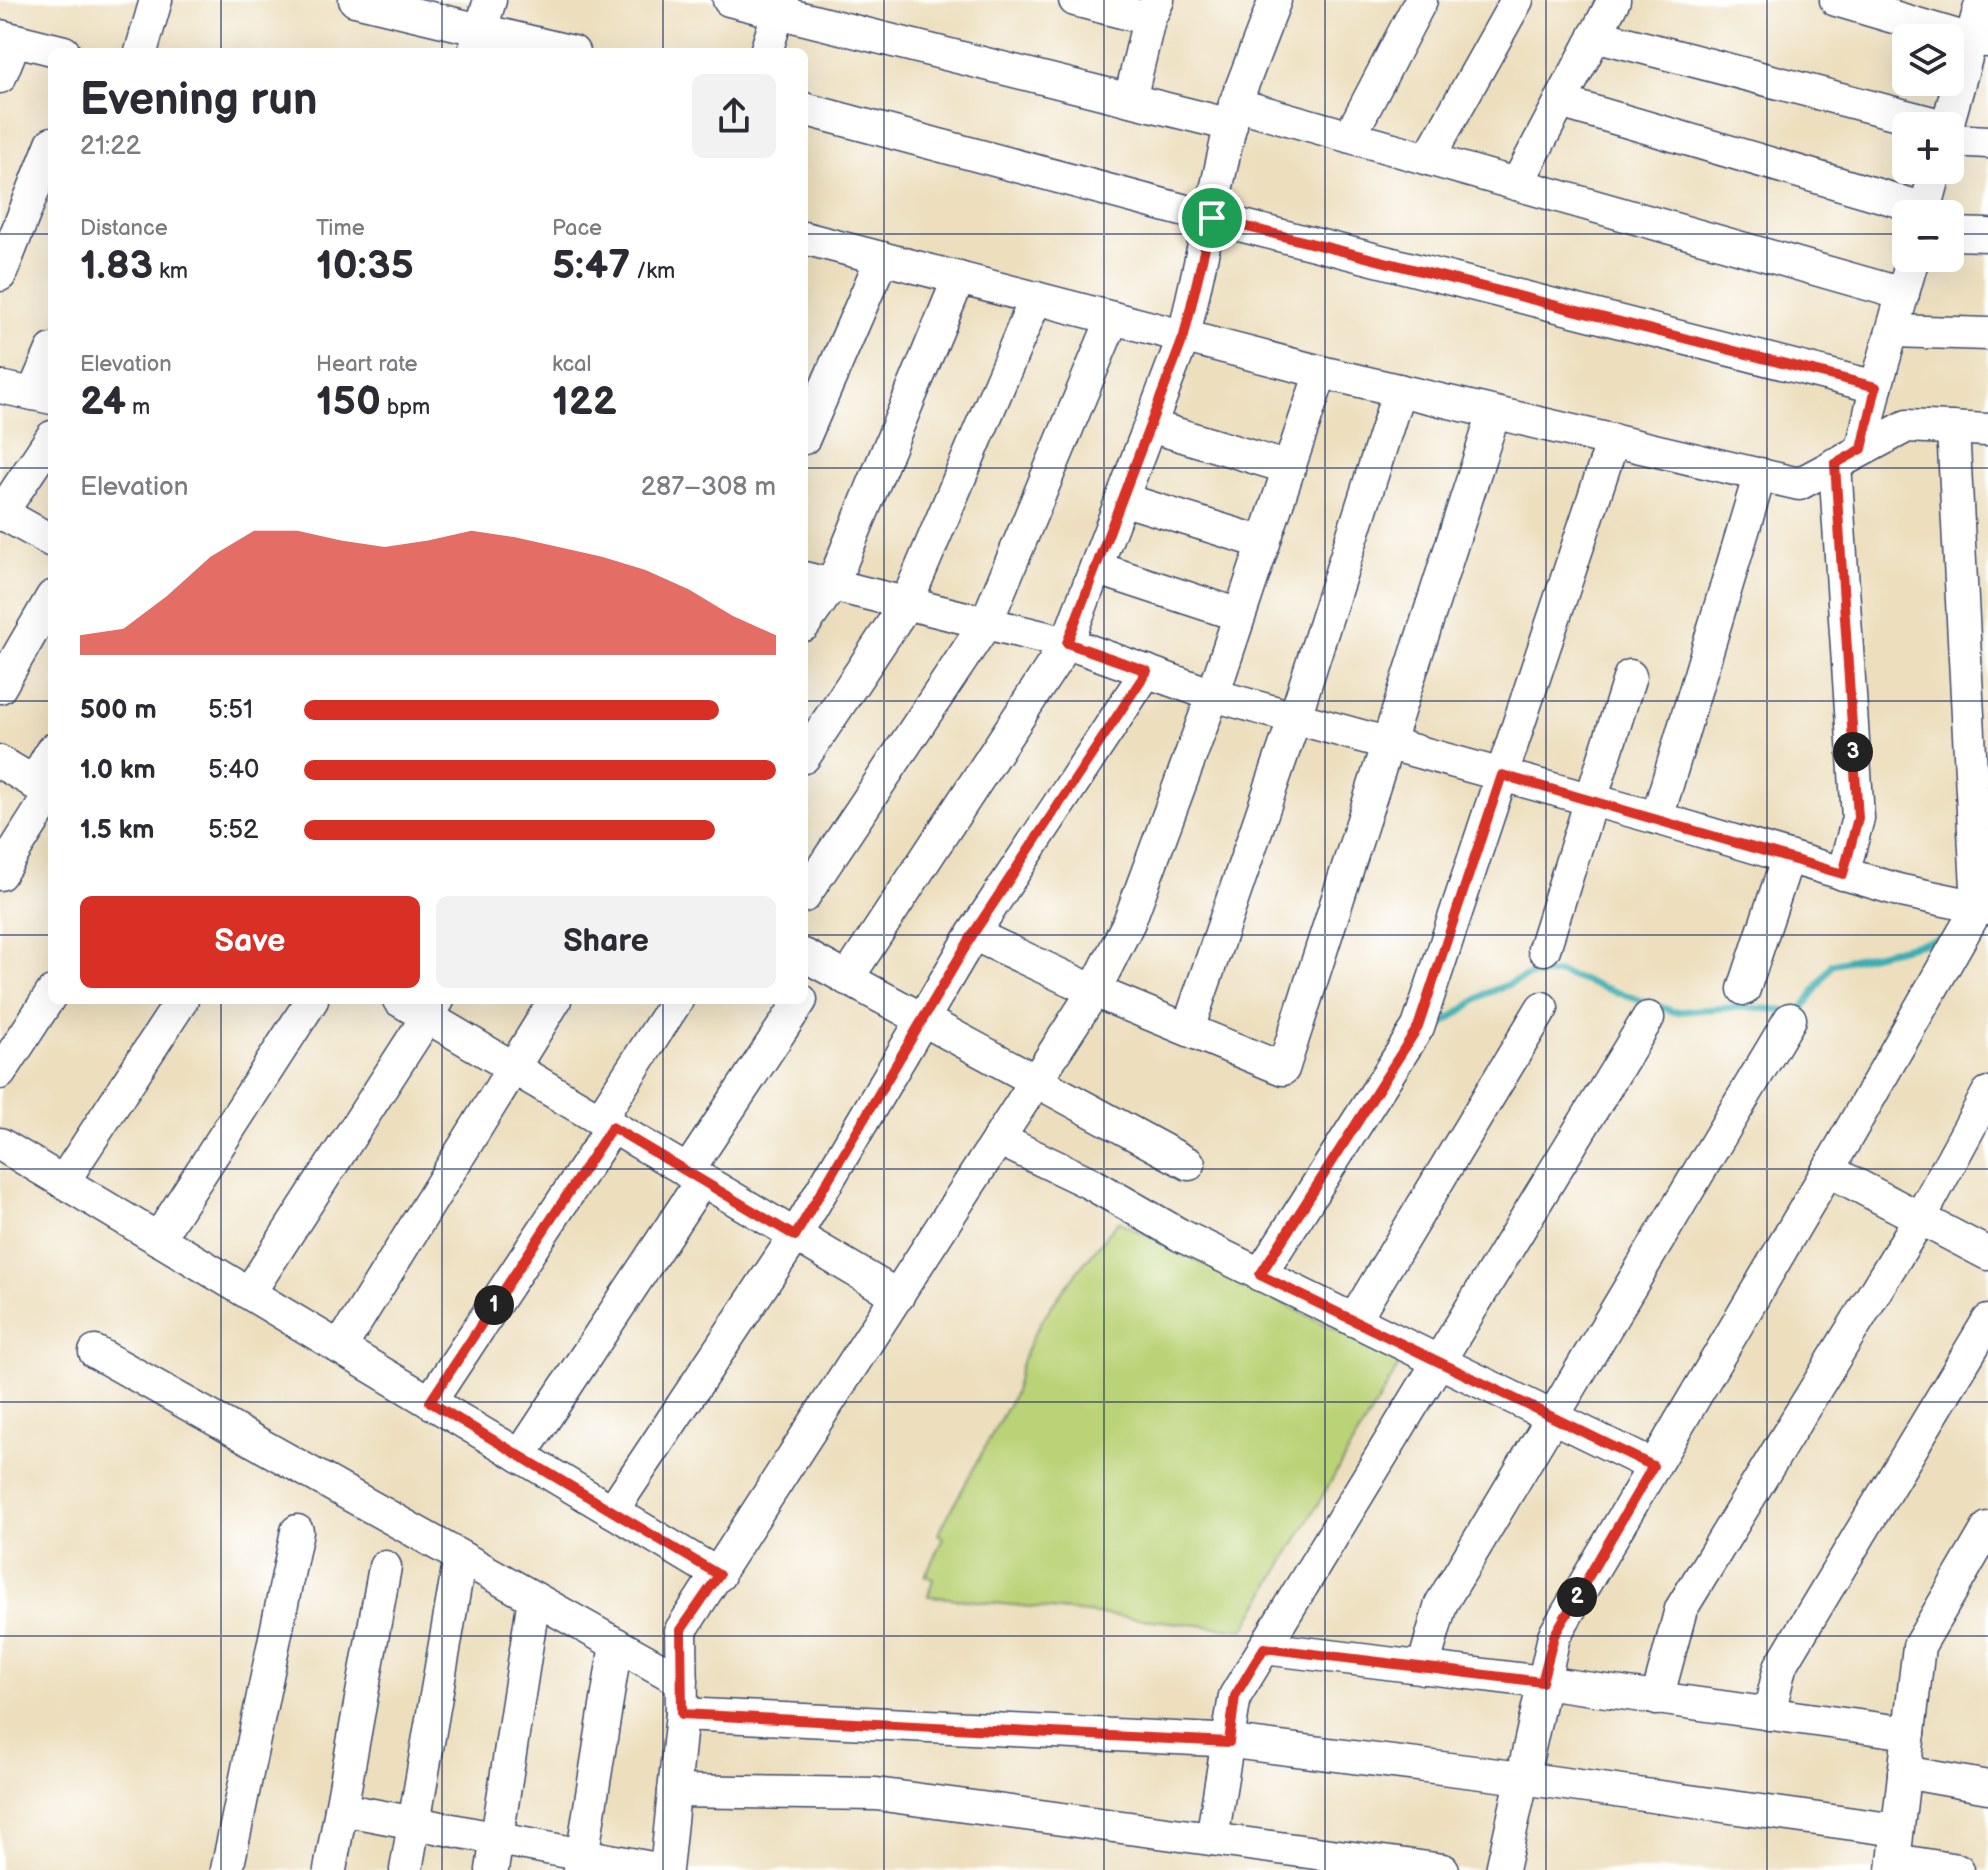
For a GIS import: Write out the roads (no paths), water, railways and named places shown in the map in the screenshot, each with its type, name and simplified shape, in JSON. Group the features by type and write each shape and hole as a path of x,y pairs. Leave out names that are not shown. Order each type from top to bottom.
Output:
{"street":[{"path":"142,48 156,0"},
{"path":"355,0 481,27 558,48"},
{"path":"729,0 780,6 1130,100 1233,114 1350,136 1903,294"},
{"path":"1075,0 1153,10 1130,100"},
{"path":"808,991 1067,643 1184,336 1233,114 1275,0"},
{"path":"1350,136 1421,0"},
{"path":"1428,159 1517,0"},
{"path":"1517,184 1614,0"},
{"path":"1836,0 1980,40"},
{"path":"1952,112 1980,40 1982,0"},
{"path":"767,48 780,6"},
{"path":"1595,35 1892,112"},
{"path":"0,77 8,38 48,48"},
{"path":"1560,102 1892,202"},
{"path":"808,110 1212,218 1876,387"},
{"path":"1964,141 1988,142"},
{"path":"0,275 48,153"},
{"path":"1964,234 1988,235"},
{"path":"808,239 1321,372 1799,484 1907,426 1988,430"},
{"path":"808,429 882,258"},
{"path":"1843,874 1858,818 1848,456 1876,387 1909,272"},
{"path":"808,613 818,582 959,278"},
{"path":"808,751 906,604 1036,298"},
{"path":"808,890 986,623 1113,318"},
{"path":"1893,331 1988,334"},
{"path":"0,387 42,396 48,368"},
{"path":"341,1809 414,1824 495,1855 664,1870 682,1714 681,1630 1094,991 1129,922 1213,695 1321,372"},
{"path":"1188,1029 1295,717 1399,390"},
{"path":"973,934 1094,991 1283,1069 1494,413"},
{"path":"1150,426 1289,468"},
{"path":"1502,1870 1554,1636 1983,908 1953,428"},
{"path":"1260,1275 1418,1027 1613,440"},
{"path":"48,443 0,513 48,539"},
{"path":"1657,818 1760,474"},
{"path":"1122,499 1264,543"},
{"path":"1096,568 1239,615"},
{"path":"818,582 1067,643 1213,695 1657,818 1902,891 1983,908"},
{"path":"0,687 48,604"},
{"path":"612,1511 795,1236 973,934 1147,671"},
{"path":"1544,949 1630,676"},
{"path":"0,762 46,790 0,874"},
{"path":"1744,989 1788,857"},
{"path":"825,967 1189,1164"},
{"path":"0,1073 48,999"},
{"path":"63,1182 179,1004"},
{"path":"158,1239 309,1004"},
{"path":"340,1348 553,1004"},
{"path":"430,1402 606,1123 675,1004"},
{"path":"520,1456 799,1004"},
{"path":"249,1293 433,1008 514,1068 898,1296"},
{"path":"1354,1320 1542,1008"},
{"path":"1212,1839 1235,1696 1648,1018"},
{"path":"1423,1668 1441,1604 1790,1019"},
{"path":"1657,1699 1681,1609 1920,1218 1988,1093"},
{"path":"998,1139 1090,1183 1180,1235 1260,1275 1653,1466"},
{"path":"0,1144 719,1575"},
{"path":"1828,1170 1988,1254"},
{"path":"1769,1714 1780,1667 1988,1321"},
{"path":"95,1352 682,1681"},
{"path":"1895,1853 1919,1646 1988,1528"},
{"path":"227,1870 297,1531"},
{"path":"406,1870 460,1557"},
{"path":"330,1870 385,1567"},
{"path":"495,1855 534,1598"},
{"path":"582,1863 616,1644"},
{"path":"1264,1648 1542,1682 1909,1733"},
{"path":"682,1714 1229,1742 1522,1778 1895,1853 1958,1870"},
{"path":"1904,1772 1988,1787"},
{"path":"674,1791 876,1794 1443,1870"}],"waterway":[{"path":"1797,1010 1802,1010 1832,964 1948,937"},
{"path":"1433,1031 1485,994 1528,976 1560,973 1675,1012 1738,1007 1784,1010"}]}
